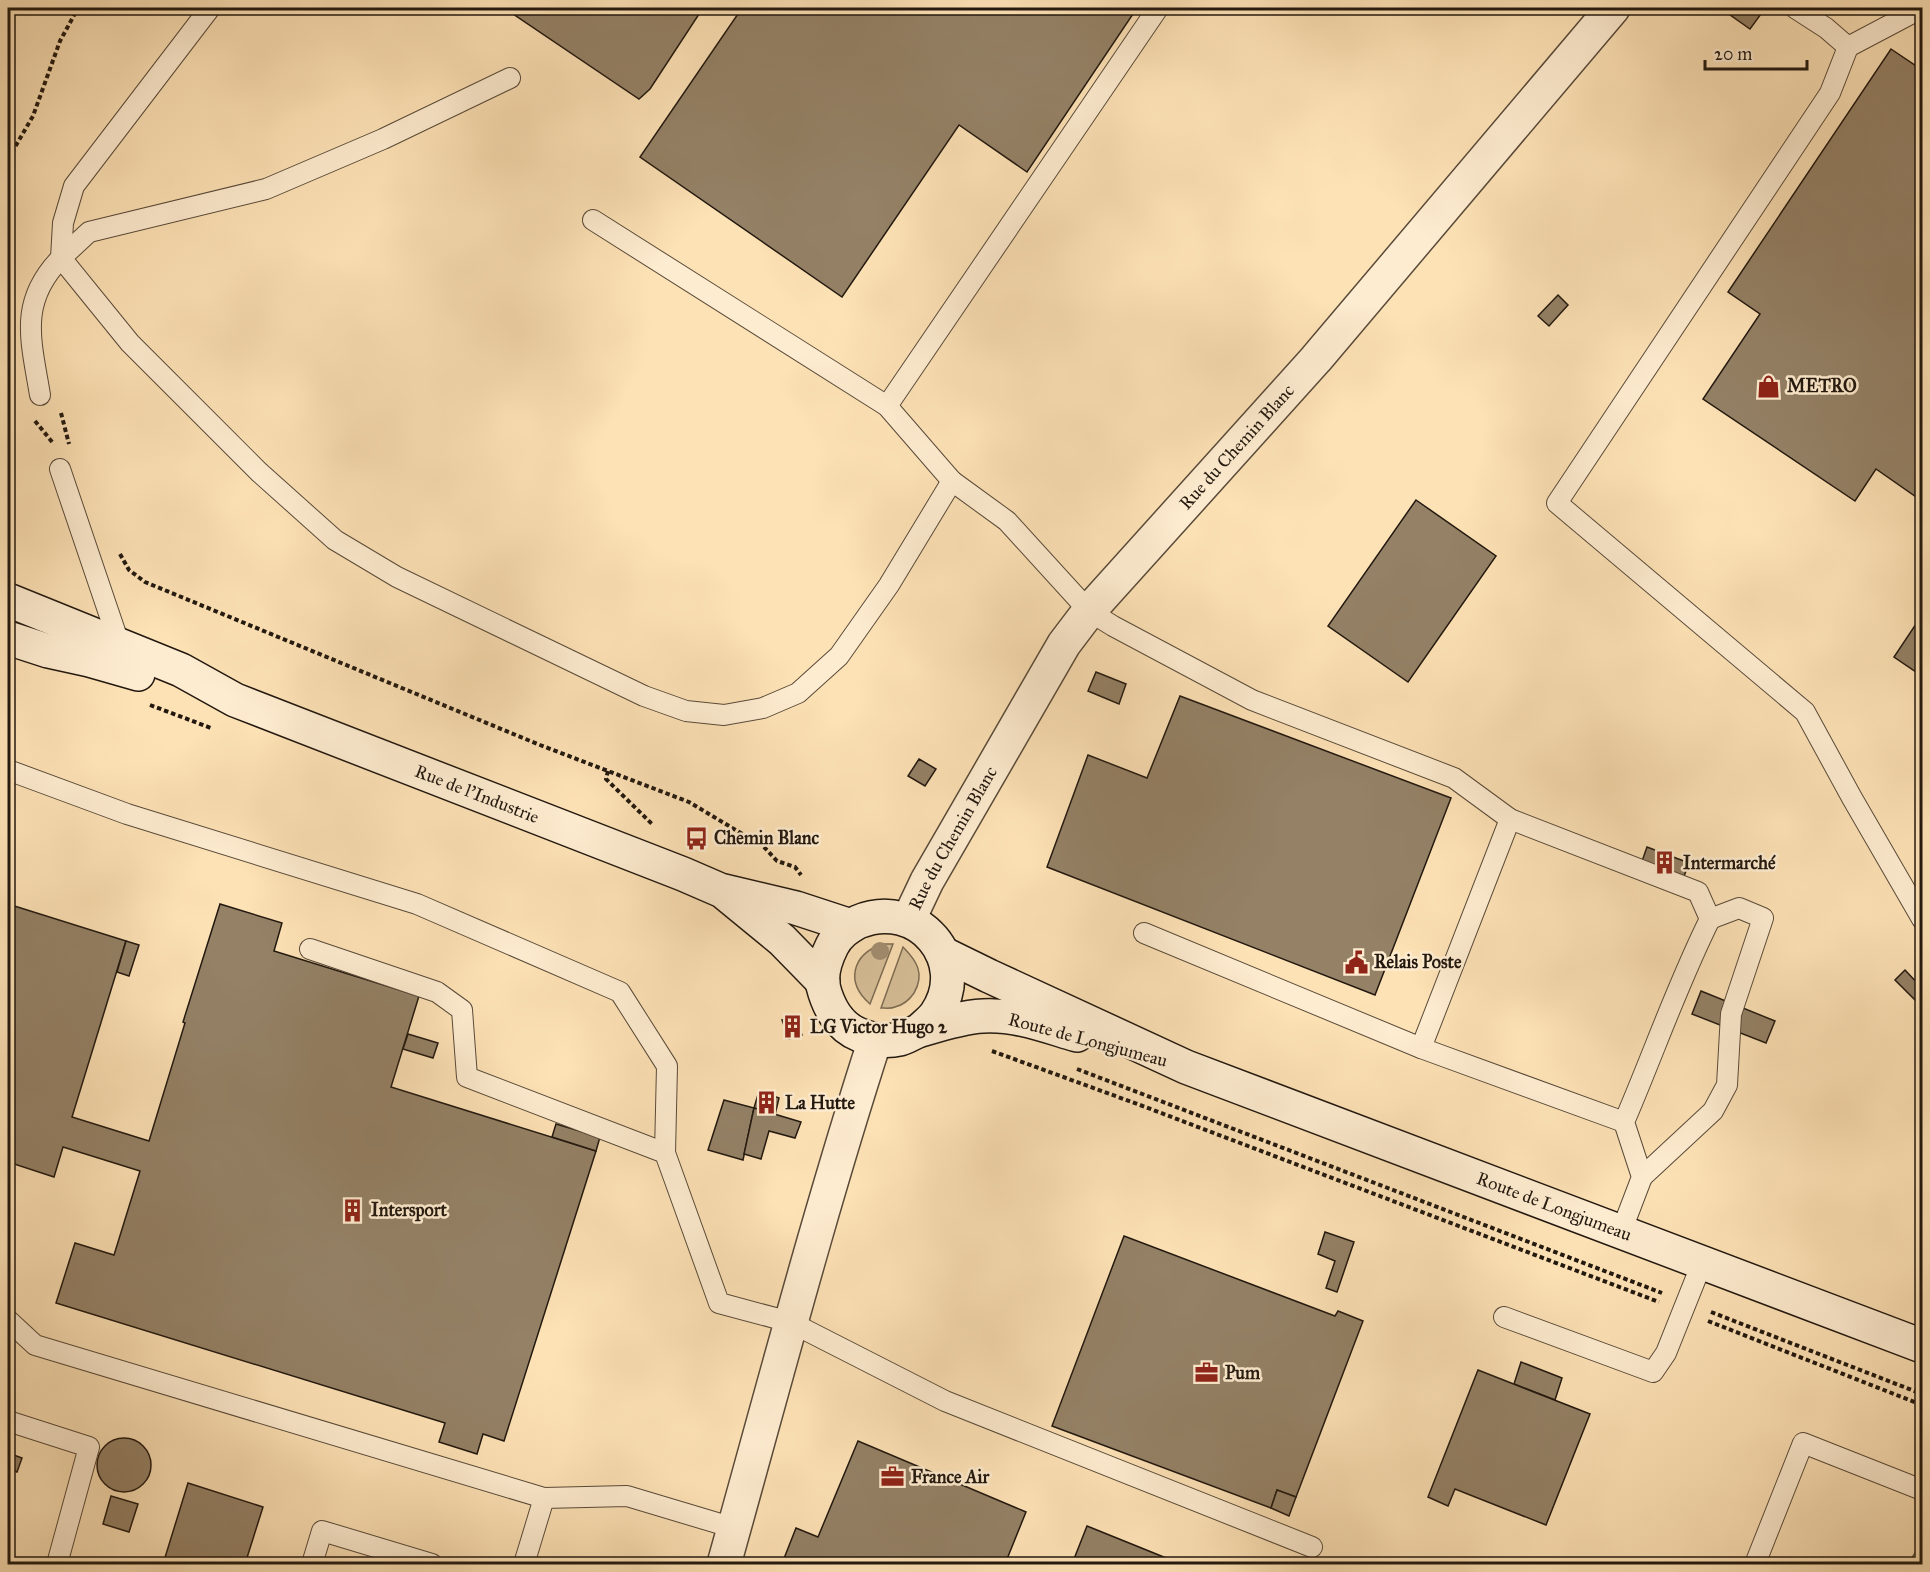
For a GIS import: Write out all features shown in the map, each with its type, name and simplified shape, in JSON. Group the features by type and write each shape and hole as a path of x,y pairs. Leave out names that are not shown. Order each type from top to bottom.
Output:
{"street":[{"name":"Rue du Chemin Blanc","path":"909,920 927,881 1064,644 1089,611 1316,359 1613,8"},
{"name":"Rue de l'Industrie","path":"8,600 181,670 236,700 720,890 796,908 850,926"},
{"name":"Rue de l'Industrie","path":"8,638 48,651 130,671 182,690 236,700"},
{"name":"Rue de l'Industrie","path":"720,890 782,940 823,982"},
{"path":"724,1564 790,1322 875,1040 857,1034 840,1021 828,1003 823,982 825,961 834,941 850,926 871,917 892,916 909,920"},
{"name":"Route de Longjumeau","path":"909,920 930,935 942,952 1186,1067 1923,1346"},
{"path":"920,1030 936,1015 945,995 948,974 942,952"},
{"name":"Route de Longjumeau","path":"875,1040 899,1039 920,1030 982,1016 1011,1016 1186,1067"}],"lane":[{"path":"210,8 74,186 63,224 61,258 130,343 259,472 335,540 408,582 644,696 686,711 723,716 763,708 798,693 839,656 889,585 952,481"},
{"path":"886,406 1158,8"},
{"path":"1795,8 1826,28 1848,47"},
{"path":"1923,8 1848,47 1830,93 1557,503 1805,712 1923,919"},
{"path":"40,395 29,330 34,296 46,273 89,232 266,189 383,139 510,78"},
{"path":"593,220 886,406 952,481 1006,521 1089,611 1252,700 1454,778 1510,819 1698,892 1710,919"},
{"path":"60,470 120,646"},
{"path":"8,770 127,814 417,904 620,992 667,1066 665,1153 719,1303 790,1322 945,1401 1312,1547"},
{"path":"1421,1048 1510,819"},
{"path":"1622,1232 1641,1177 1713,1111 1727,1085 1731,1014 1763,918 1739,908 1710,919 1685,970 1624,1122 1641,1177"},
{"path":"1144,933 1421,1048 1624,1122"},
{"path":"310,949 437,992 462,1010 467,1077 665,1153"},
{"path":"1504,1317 1653,1372 1666,1353 1702,1263"},
{"path":"8,1320 35,1345 544,1498 627,1496 734,1528"},
{"path":"8,1421 89,1447 57,1564"},
{"path":"1755,1564 1803,1443 1923,1490"},
{"path":"524,1564 544,1498"},
{"path":"312,1564 322,1531 432,1564"}],"path":[{"path":"8,159 33,116 60,41 78,8"},
{"path":"40,395 58,403 71,452 60,470"},
{"path":"33,418 55,445"},
{"path":"117,550 129,570 145,582 689,802 764,847 777,861 795,867 804,878"},
{"path":"608,771 606,779 658,831"},
{"path":"982,1048 1923,1394"},
{"path":"1071,1067 1686,1307 1923,1405"}],"shaded area":[{"path":"882,944 893,944 870,1004 857,987 855,970 864,955"},
{"path":"903,947 918,968 917,986 908,1000 892,1008 881,1008"}],"building":[{"path":"504,8 703,8 650,89 639,99"},
{"path":"742,8 1137,8 1027,172 959,125 842,297 640,157"},
{"path":"1729,8 1753,8 1761,14 1750,29 1726,12"},
{"path":"1891,49 1922,70 1922,501 1876,469 1855,501 1703,399 1760,314 1728,292"},
{"path":"1558,295 1568,305 1549,326 1538,316"},
{"path":"11,315 14,339 8,340 8,316"},
{"path":"1416,500 1496,556 1408,682 1328,626"},
{"path":"1922,615 1922,676 1894,657"},
{"path":"1096,672 1126,684 1119,704 1088,691"},
{"path":"1180,696 1451,798 1375,995 1047,867 1088,755 1147,778"},
{"path":"919,759 936,769 925,786 908,776"},
{"name":"Intermarché","path":"1647,847 1689,863 1683,879 1641,864"},
{"name":"Intersport","path":"8,904 126,941 72,1117 149,1141 220,904 282,923 274,951 419,996 391,1087 596,1151 504,1441 483,1434 477,1454 439,1442 445,1423 56,1303 75,1243 114,1255 140,1171 63,1147 54,1177 8,1162"},
{"path":"126,941 139,945 129,976 117,972"},
{"path":"1905,970 1922,988 1922,1007 1895,980"},
{"path":"1701,991 1775,1021 1766,1043 1692,1014"},
{"name":"LG Victor Hugo 2","path":"795,1015 802,1035 789,1039 782,1020"},
{"path":"408,1034 438,1043 433,1058 403,1049"},
{"name":"La Hutte","path":"759,1091 779,1098 775,1115 754,1108"},
{"path":"724,1100 754,1108 743,1160 708,1150"},
{"path":"754,1108 801,1122 795,1138 769,1131 761,1159 744,1154"},
{"path":"556,1124 600,1137 596,1151 552,1137"},
{"path":"1325,1232 1354,1242 1337,1292 1326,1288 1335,1261 1318,1254"},
{"name":"Pum","path":"1124,1236 1335,1316 1338,1311 1363,1321 1296,1497 1277,1490 1271,1508 1052,1426"},
{"path":"1521,1362 1562,1378 1555,1400 1514,1384"},
{"path":"1478,1370 1590,1414 1546,1525 1455,1489 1448,1506 1428,1497"},
{"path":"119,1438 129,1438 139,1442 147,1450 151,1465 147,1480 139,1488 129,1492 119,1492 109,1488 101,1480 97,1470 97,1460 101,1450 109,1442"},
{"name":"France Air","path":"858,1441 1026,1512 1005,1564 792,1564 783,1561 796,1528 818,1537"},
{"path":"8,1453 22,1458 17,1472 8,1469"},
{"path":"188,1483 263,1507 245,1564 163,1564"},
{"path":"1277,1490 1296,1497 1289,1516 1271,1508"},
{"path":"111,1496 138,1504 129,1532 103,1524"},
{"path":"1087,1526 1176,1562 1175,1564 1072,1564"}],"railway":[{"path":"8,21 15,8"}],"place":[{"name":"METRO","path":"1769,386"},
{"name":"Chemin Blanc","path":"696,838"},
{"name":"Intermarché","path":"1665,863"},
{"name":"Relais Poste","path":"1356,962"},
{"name":"LG Victor Hugo 2","path":"792,1027"},
{"name":"La Hutte","path":"767,1103"},
{"name":"Intersport","path":"353,1210"},
{"name":"Pum","path":"1207,1373"},
{"name":"France Air","path":"893,1477"}]}
